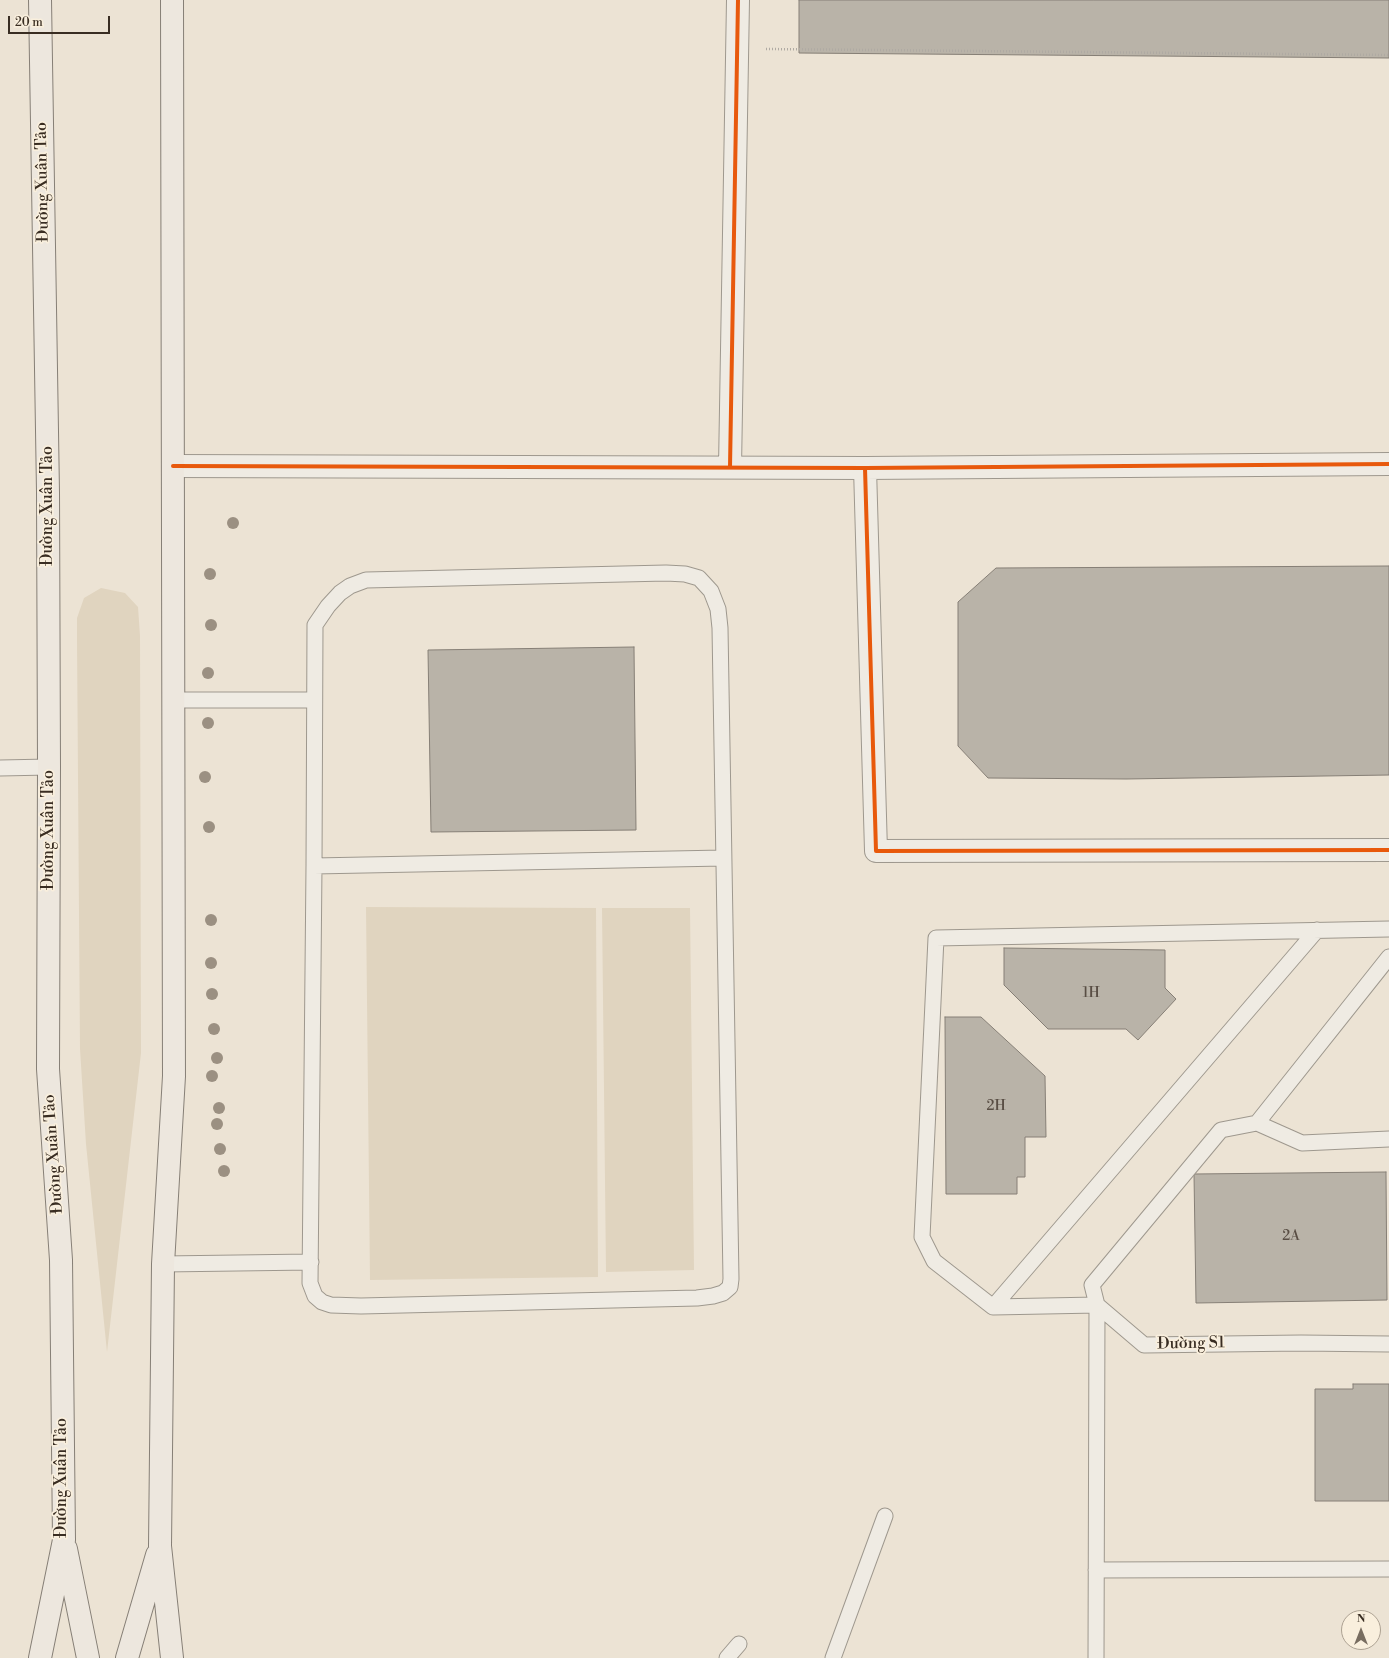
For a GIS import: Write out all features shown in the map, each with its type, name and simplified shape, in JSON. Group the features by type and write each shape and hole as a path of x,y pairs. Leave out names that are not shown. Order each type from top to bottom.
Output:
{"main road":[{"name":"Đường Xuân Tảo","path":"40,0 47,434 49,767 48,1069 61,1260 64,1540 40,1658"},
{"path":"172,0 174,1076 163,1264 160,1546 172,1658"},
{"path":"64,1540 88,1658"},
{"path":"127,1658 160,1546"}],"street":[{"path":"730,467 738,0"},
{"path":"173,466 864,468 1389,464"},
{"path":"864,468 876,851 1389,850"}],"lane":[{"path":"666,573 685,574 699,578 711,591 718,609 723,858 730,1287 723,1293 697,1298 360,1306 331,1305 322,1302 315,1296 310,1283 314,700 315,625 328,606 340,593 350,586 366,580 666,573"},
{"path":"173,700 314,700"},
{"path":"0,768 49,767"},
{"path":"314,866 723,858"},
{"path":"1097,1305 992,1307 934,1261 922,1237 936,938 1389,929"},
{"path":"992,1307 1317,930"},
{"path":"1257,1123 1389,957"},
{"path":"1096,1658 1097,1305 1092,1285 1221,1130 1257,1123 1302,1143 1389,1139"},
{"path":"163,1264 311,1262"},
{"name":"Đường S1","path":"1097,1305 1144,1345 1301,1343 1389,1344"},
{"path":"833,1658 885,1516"},
{"path":"1096,1570 1389,1570"},
{"path":"727,1658 739,1644"}],"path":[{"path":"737,49 1389,55"}],"shaded area":[{"path":"101,588 125,593 138,607 140,636 141,1053 107,1352 86,1144 80,1049 77,618 84,598"},
{"path":"366,907 596,908 598,1277 370,1280"},
{"path":"602,908 690,908 694,1270 606,1272"}],"building":[{"path":"799,0 1389,0 1389,58 799,53"},
{"path":"1389,566 1389,775 1126,779 988,778 958,746 958,602 996,568"},
{"path":"634,647 636,830 431,832 428,650"},
{"path":"1004,948 1165,950 1165,988 1176,999 1138,1040 1126,1029 1048,1029 1004,985"},
{"path":"945,1017 981,1017 1045,1076 1046,1137 1025,1137 1025,1177 1017,1177 1017,1194 946,1194"},
{"path":"1386,1172 1387,1300 1196,1303 1194,1174"},
{"path":"1353,1384 1389,1384 1389,1501 1315,1501 1315,1389 1353,1389"}],"cycle path":[{"path":"730,467 738,0"},
{"path":"173,466 865,468 1389,464"},
{"path":"865,468 876,851 1389,850"}]}
